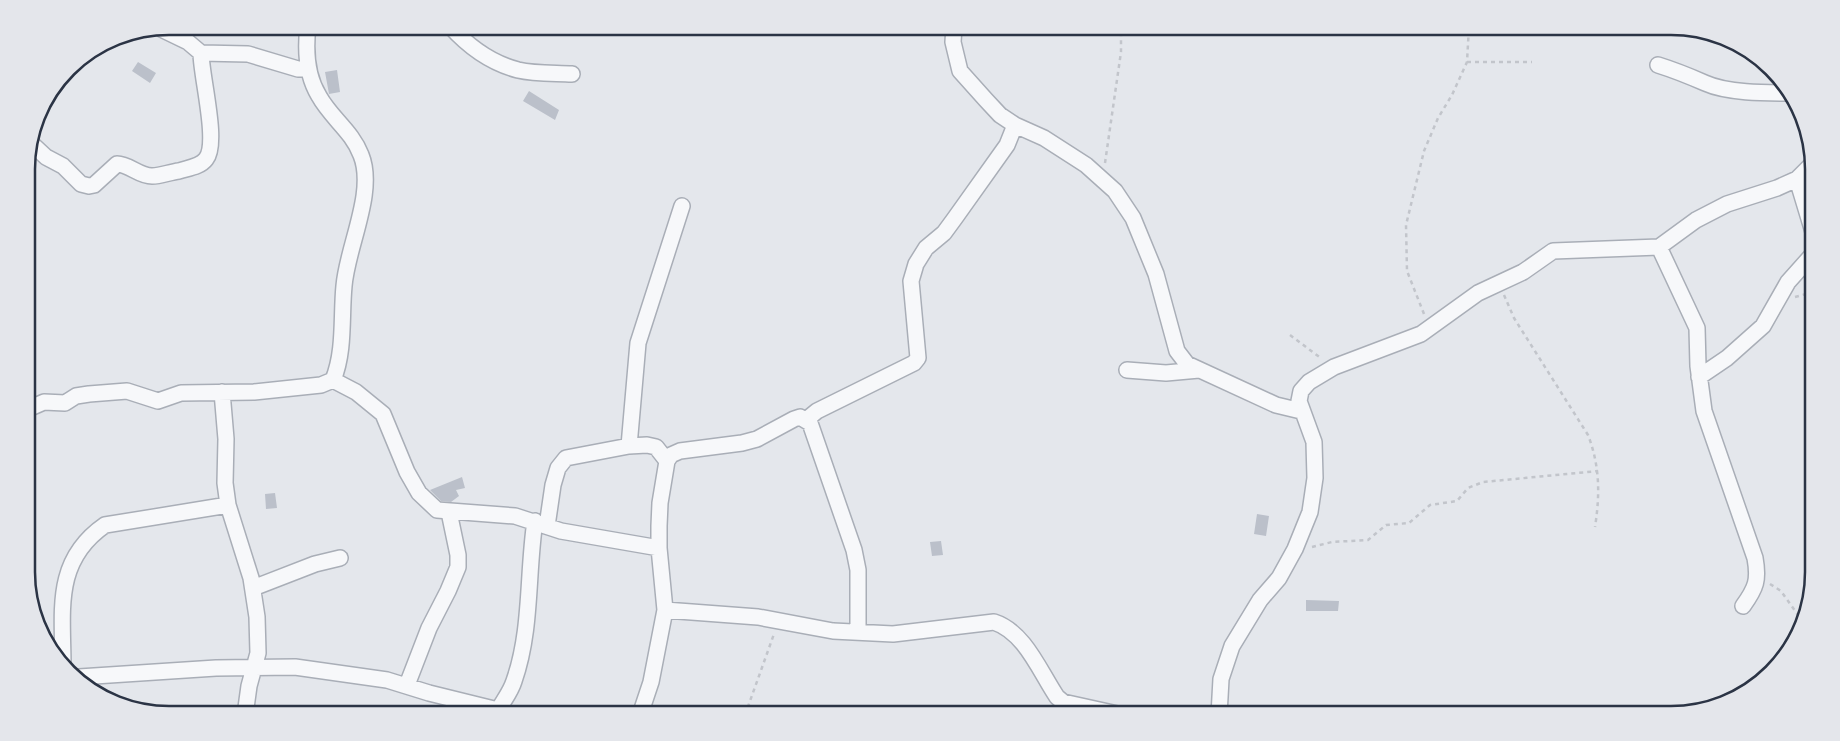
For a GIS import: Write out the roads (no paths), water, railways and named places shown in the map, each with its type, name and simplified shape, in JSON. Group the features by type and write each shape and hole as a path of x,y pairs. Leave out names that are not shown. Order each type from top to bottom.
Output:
{"street":[{"path":"174,35 188,42 201,53 248,54 298,69 309,69"},
{"path":"35,406 44,402 65,403 76,396 88,394 127,391 158,401 181,393 254,392 321,385 333,380 336,372 342,330 344,285 351,245 363,202 365,173 362,156 352,136 319,97 306,55 307,35"},
{"path":"458,35 487,57 518,70 572,74"},
{"path":"953,35 953,42 960,71 1000,115 1015,125 1044,138 1086,164 1115,191 1133,218 1156,274 1177,350 1187,364 1276,405 1301,410"},
{"path":"37,149 64,166 81,184 88,186 94,185 117,164 122,164 140,174 153,176 201,164 208,158 212,145 202,78 201,53"},
{"path":"1658,65 1696,78 1705,84 1755,93 1781,93"},
{"path":"806,420 817,411 914,363 918,358 911,281 916,264 926,248 944,233 1007,145 1015,125"},
{"path":"1219,706 1221,679 1232,646 1260,600 1279,578 1295,548 1310,512 1315,471 1314,442 1299,401 1301,391 1309,382 1334,366 1410,339 1431,327 1478,293 1523,272 1553,251 1560,249 1659,247 1681,230 1712,211 1777,188 1797,179 1805,170"},
{"path":"1797,179 1805,206"},
{"path":"629,446 638,343 682,206"},
{"path":"1659,247 1697,328 1699,377 1704,411 1749,536 1758,575 1754,590 1743,606"},
{"path":"1699,377 1727,358 1763,326 1788,282 1805,263"},
{"path":"1127,370 1166,373 1198,370"},
{"path":"333,380 356,392 378,409 386,421 407,472 419,493 437,510 498,514 541,524 561,531 659,548"},
{"path":"222,392 228,504 252,588 257,618 256,667 249,686 246,706"},
{"path":"643,706 651,682 665,610 659,548 660,503 668,461 680,451 742,443 770,433 794,419 800,417 806,420 812,427 854,550 858,570 858,632"},
{"path":"501,706 511,690 524,639 530,557 558,468 566,458 629,446 656,447 668,461"},
{"path":"63,653 63,588 67,570 96,531 105,525 228,504"},
{"path":"407,685 429,628 448,591 458,566 458,555 449,512"},
{"path":"252,588 315,564 340,558"},
{"path":"665,610 758,617 810,628 892,634 994,622 1006,626 1020,640 1063,702 1081,706"},
{"path":"87,677 256,667 313,669 387,680 476,706"}]}
